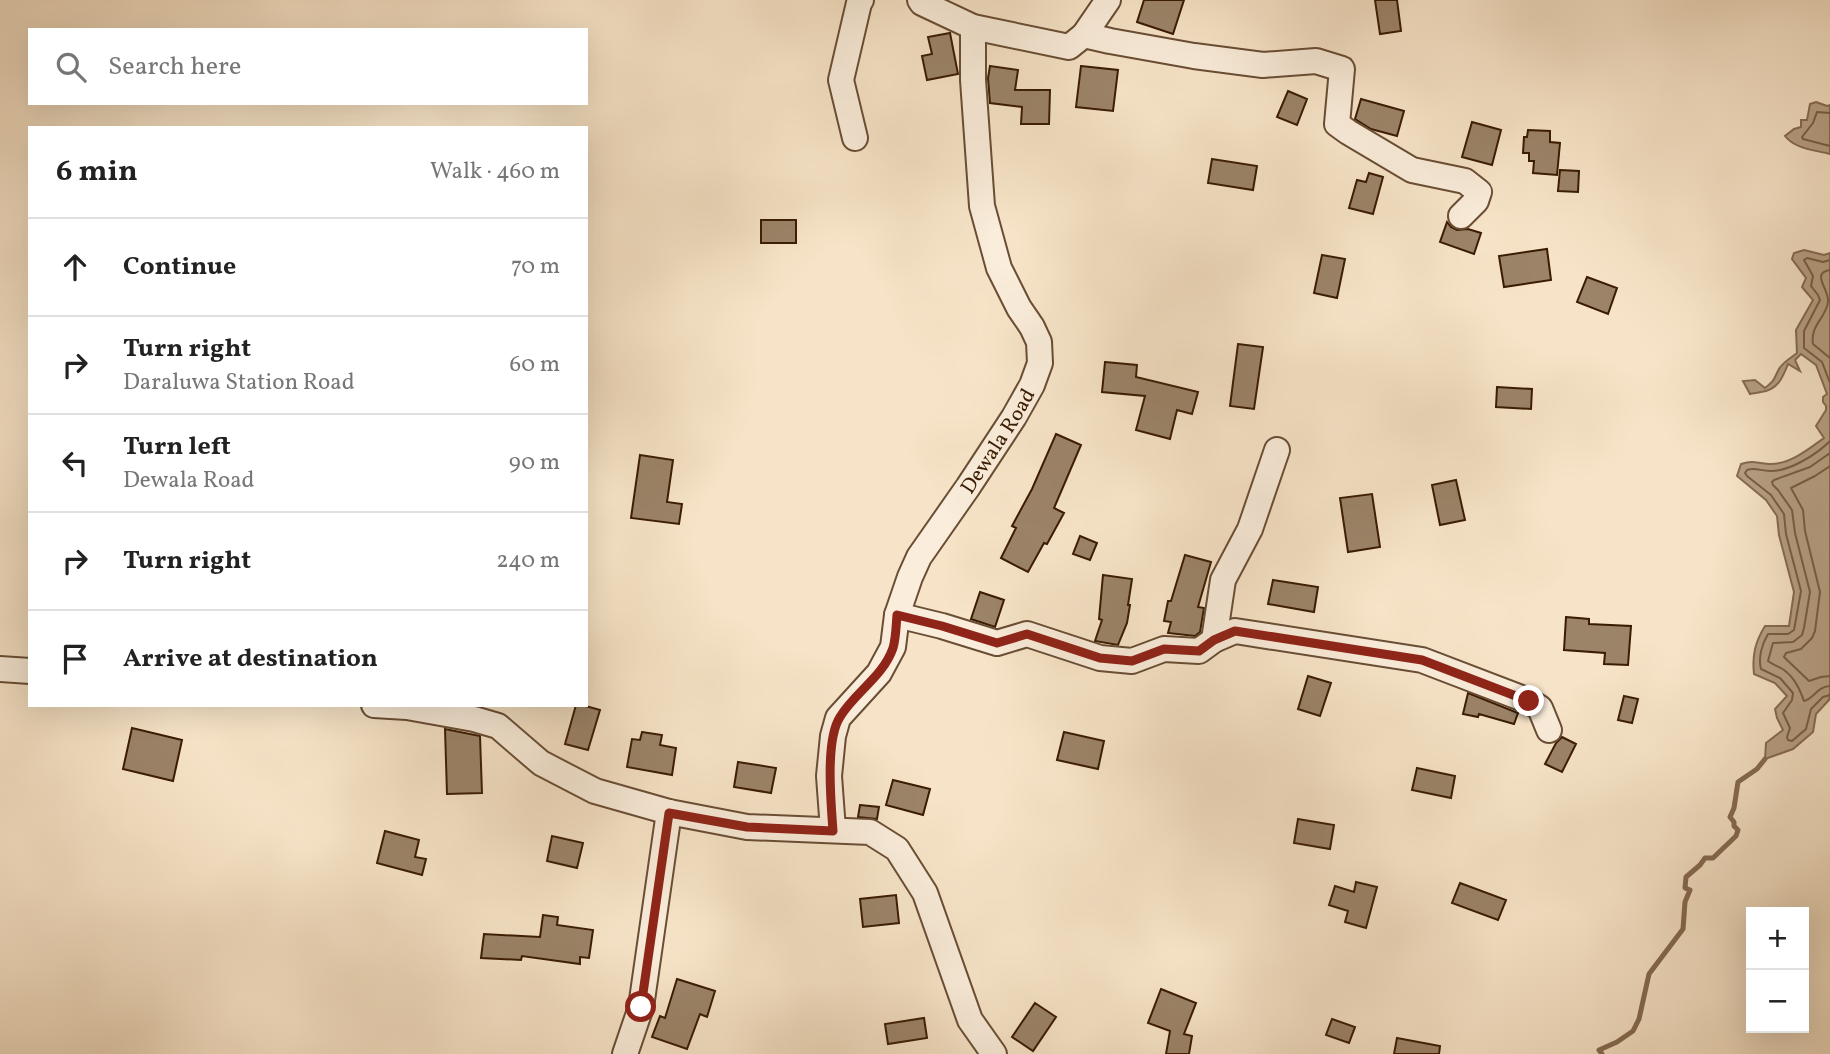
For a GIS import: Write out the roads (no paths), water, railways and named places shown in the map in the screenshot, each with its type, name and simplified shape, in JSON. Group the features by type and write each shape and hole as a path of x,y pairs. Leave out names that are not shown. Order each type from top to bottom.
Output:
{"street":[{"path":"855,138 841,80 859,3 862,0"},
{"path":"919,0 972,27 1069,47 1084,35 1108,0"},
{"name":"Dewala Road","path":"833,831 829,776 833,736 838,718 879,673 893,648 897,615 919,557 1014,417 1032,386 1040,363 1039,342 999,268 982,206 972,27"},
{"path":"1084,35 1194,56 1263,65 1315,61 1342,69 1338,124 1412,170 1465,181 1479,191 1476,201 1461,216"},
{"path":"1214,640 1223,580 1250,529 1277,450"},
{"path":"897,615 997,643 1027,634 1100,658 1132,661 1164,649 1199,651 1214,640 1235,631 1422,660 1529,701 1540,708 1549,730"},
{"path":"0,669 28,671"},
{"path":"407,707 498,726 541,763 595,791 669,813 747,827 870,832 897,849 925,893 970,1020 994,1054"},
{"path":"625,1054 641,1007 669,813"}],"water":[{"path":"1816,102 1830,105 1830,154 1800,146 1785,136 1801,127 1801,120 1807,120 1810,104"},
{"path":"1804,250 1824,255 1830,253 1830,692 1829,700 1816,714 1813,732 1793,749 1765,759 1766,743 1783,730 1775,709 1787,696 1775,683 1754,674 1754,655 1765,626 1789,626 1794,592 1779,535 1777,516 1766,500 1737,476 1741,464 1784,462 1824,438 1816,426 1826,410 1823,397 1827,394 1816,365 1801,354 1795,360 1800,371 1788,364 1782,378 1772,389 1750,394 1743,381 1755,380 1765,388 1773,381 1783,364 1797,353 1796,330 1813,300 1802,287 1806,278 1792,259 1794,253"}],"waterway":[{"path":"1602,1054 1599,1050 1633,1031 1639,1019 1649,974 1683,929 1685,902 1690,890 1685,888 1686,877 1705,858 1713,858 1736,836 1738,830 1730,817 1738,782 1757,769 1765,759"}]}
